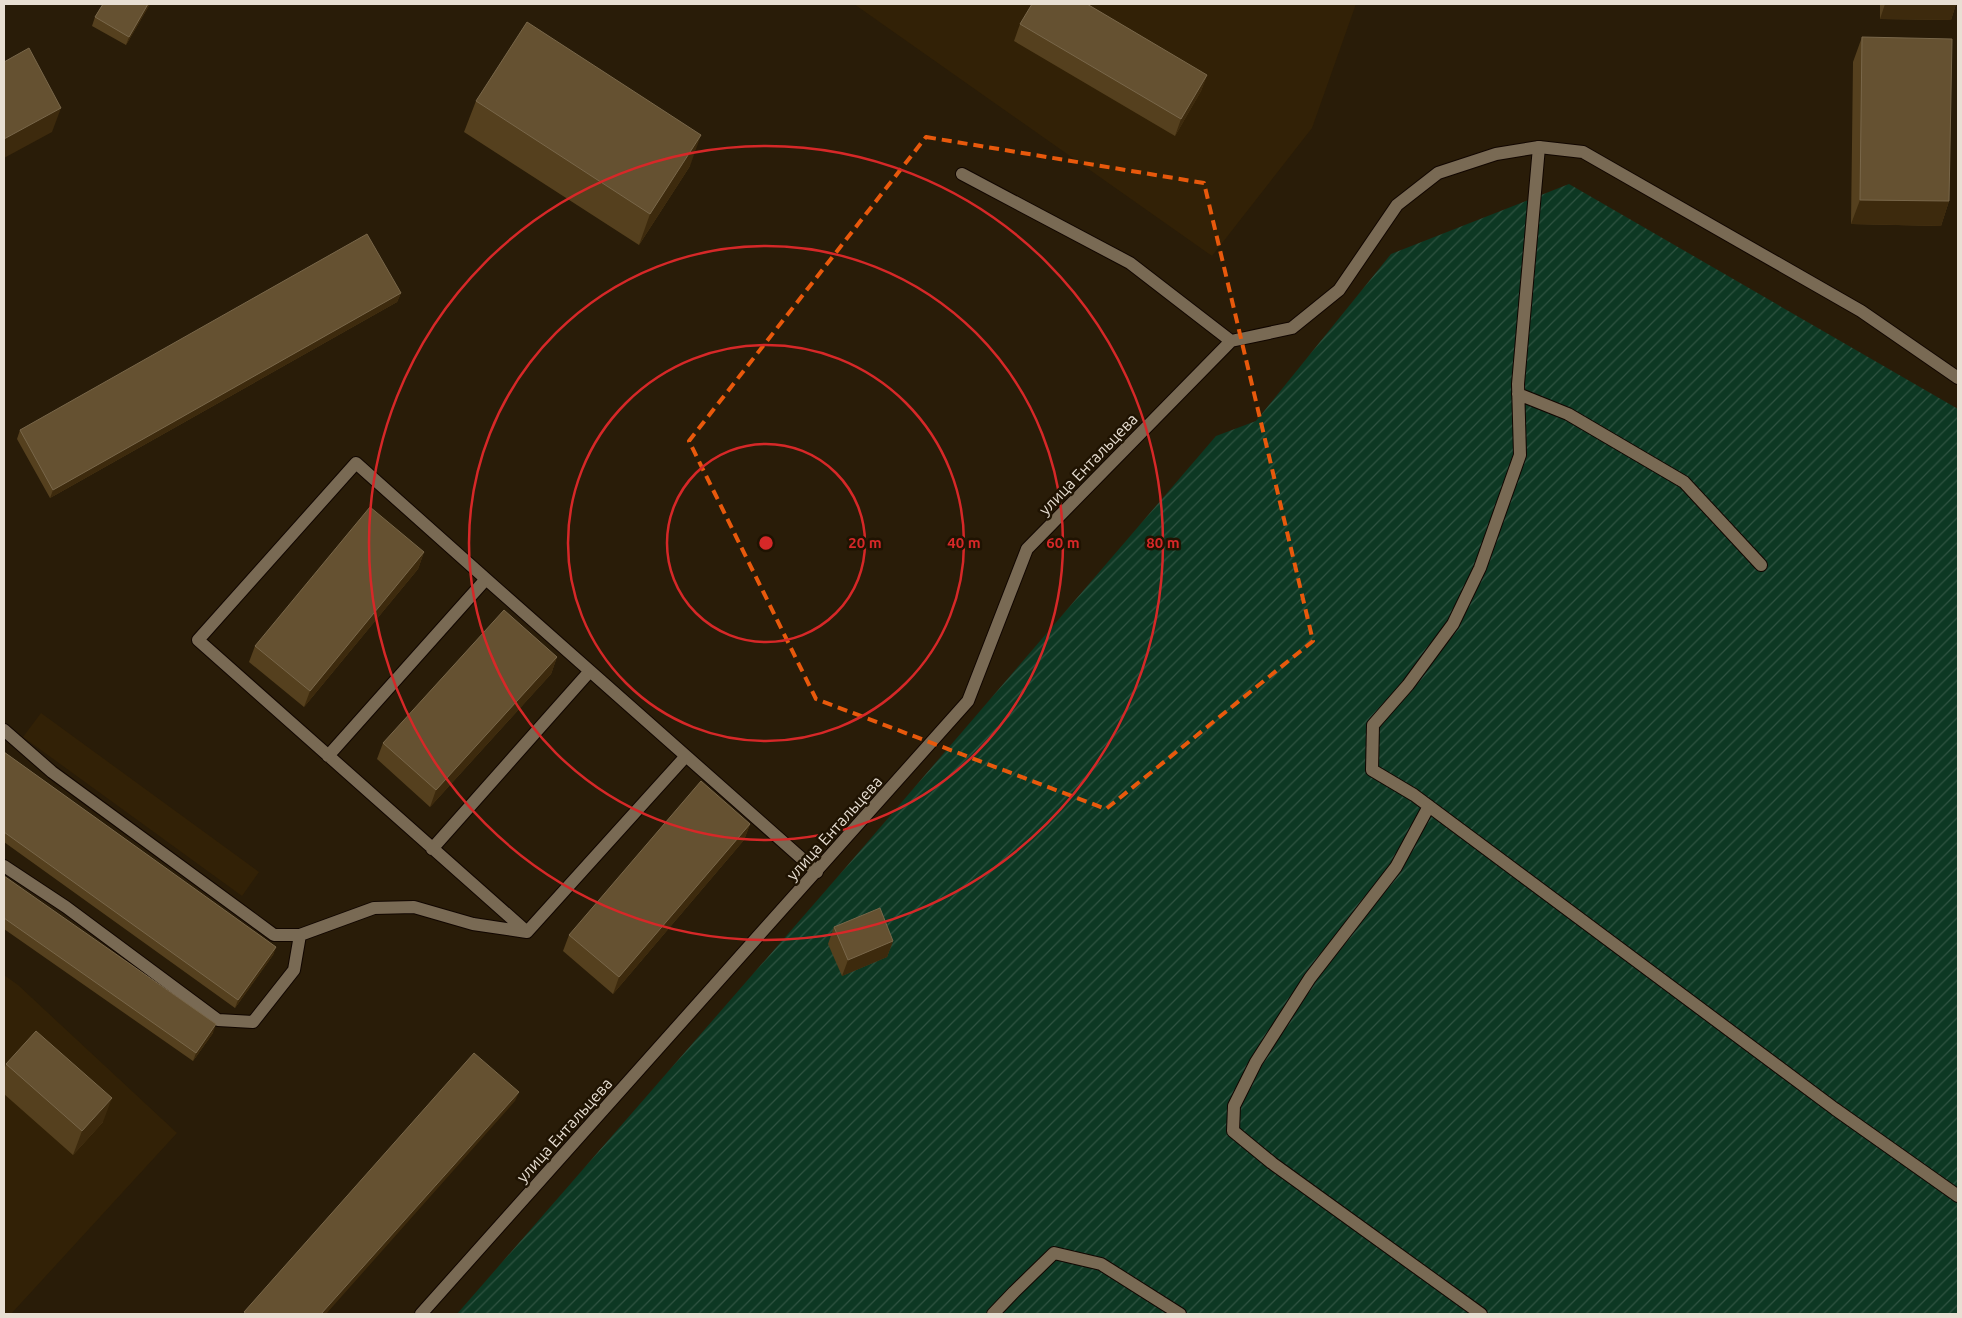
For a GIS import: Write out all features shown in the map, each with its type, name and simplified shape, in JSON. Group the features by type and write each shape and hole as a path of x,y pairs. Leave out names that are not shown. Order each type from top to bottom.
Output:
{"street":[{"path":"1539,147 1518,394 1520,454 1480,568 1453,624 1408,685 1373,725 1372,770 1430,806 1827,1104 1958,1196"},
{"path":"962,174 1130,263 1231,341 1292,328 1339,290 1397,205 1438,173 1496,154 1539,147 1583,152 1861,311 1958,378"},
{"name":"улица Ентальцева","path":"420,1314 968,701 1027,549 1231,341"},
{"path":"1518,394 1568,414 1684,482 1761,565"},
{"path":"527,932 198,640 356,463 817,872"},
{"path":"328,756 486,579"},
{"path":"432,848 590,671"},
{"path":"4,730 52,772 274,935 300,934 374,908 414,907 473,924 527,932"},
{"path":"527,932 686,756"},
{"path":"1430,806 1396,867 1310,978 1256,1062 1234,1106 1233,1131 1272,1163 1480,1314"},
{"path":"4,866 66,907 218,1020 253,1022 294,970 300,934"},
{"path":"993,1314 1054,1253 1101,1264 1180,1314"}],"highlighted area":[{"path":"926,137 1204,183 1313,641 1106,809 816,699 689,441"}],"shaded area":[{"path":"854,4 1356,4 1312,128 1212,256"},
{"path":"41,713 259,872 242,896 23,737"},
{"path":"4,975 18,985 177,1133 11,1314 4,1314"}],"green space":[{"path":"1569,184 1958,409 1958,1314 457,1314 847,866 1216,436 1256,421 1391,254"}],"building":[{"path":"103,4 148,4 129,37 95,17"},
{"path":"1032,4 1087,4 1207,75 1181,119 1020,24"},
{"path":"527,22 701,135 650,214 476,101"},
{"path":"1862,37 1952,39 1949,201 1860,200"},
{"path":"29,48 61,108 4,139 4,62"},
{"path":"367,234 401,293 53,490 20,430"},
{"path":"370,507 424,552 310,691 255,646"},
{"path":"504,610 557,657 436,790 383,743"},
{"path":"4,752 276,947 238,1000 4,832"},
{"path":"701,781 750,824 619,977 569,935"},
{"path":"4,876 216,1024 196,1053 4,918"},
{"path":"880,908 893,941 848,960 834,927"},
{"path":"36,1031 112,1098 82,1131 6,1064"},
{"path":"474,1053 519,1092 321,1314 247,1314 244,1312"}]}
